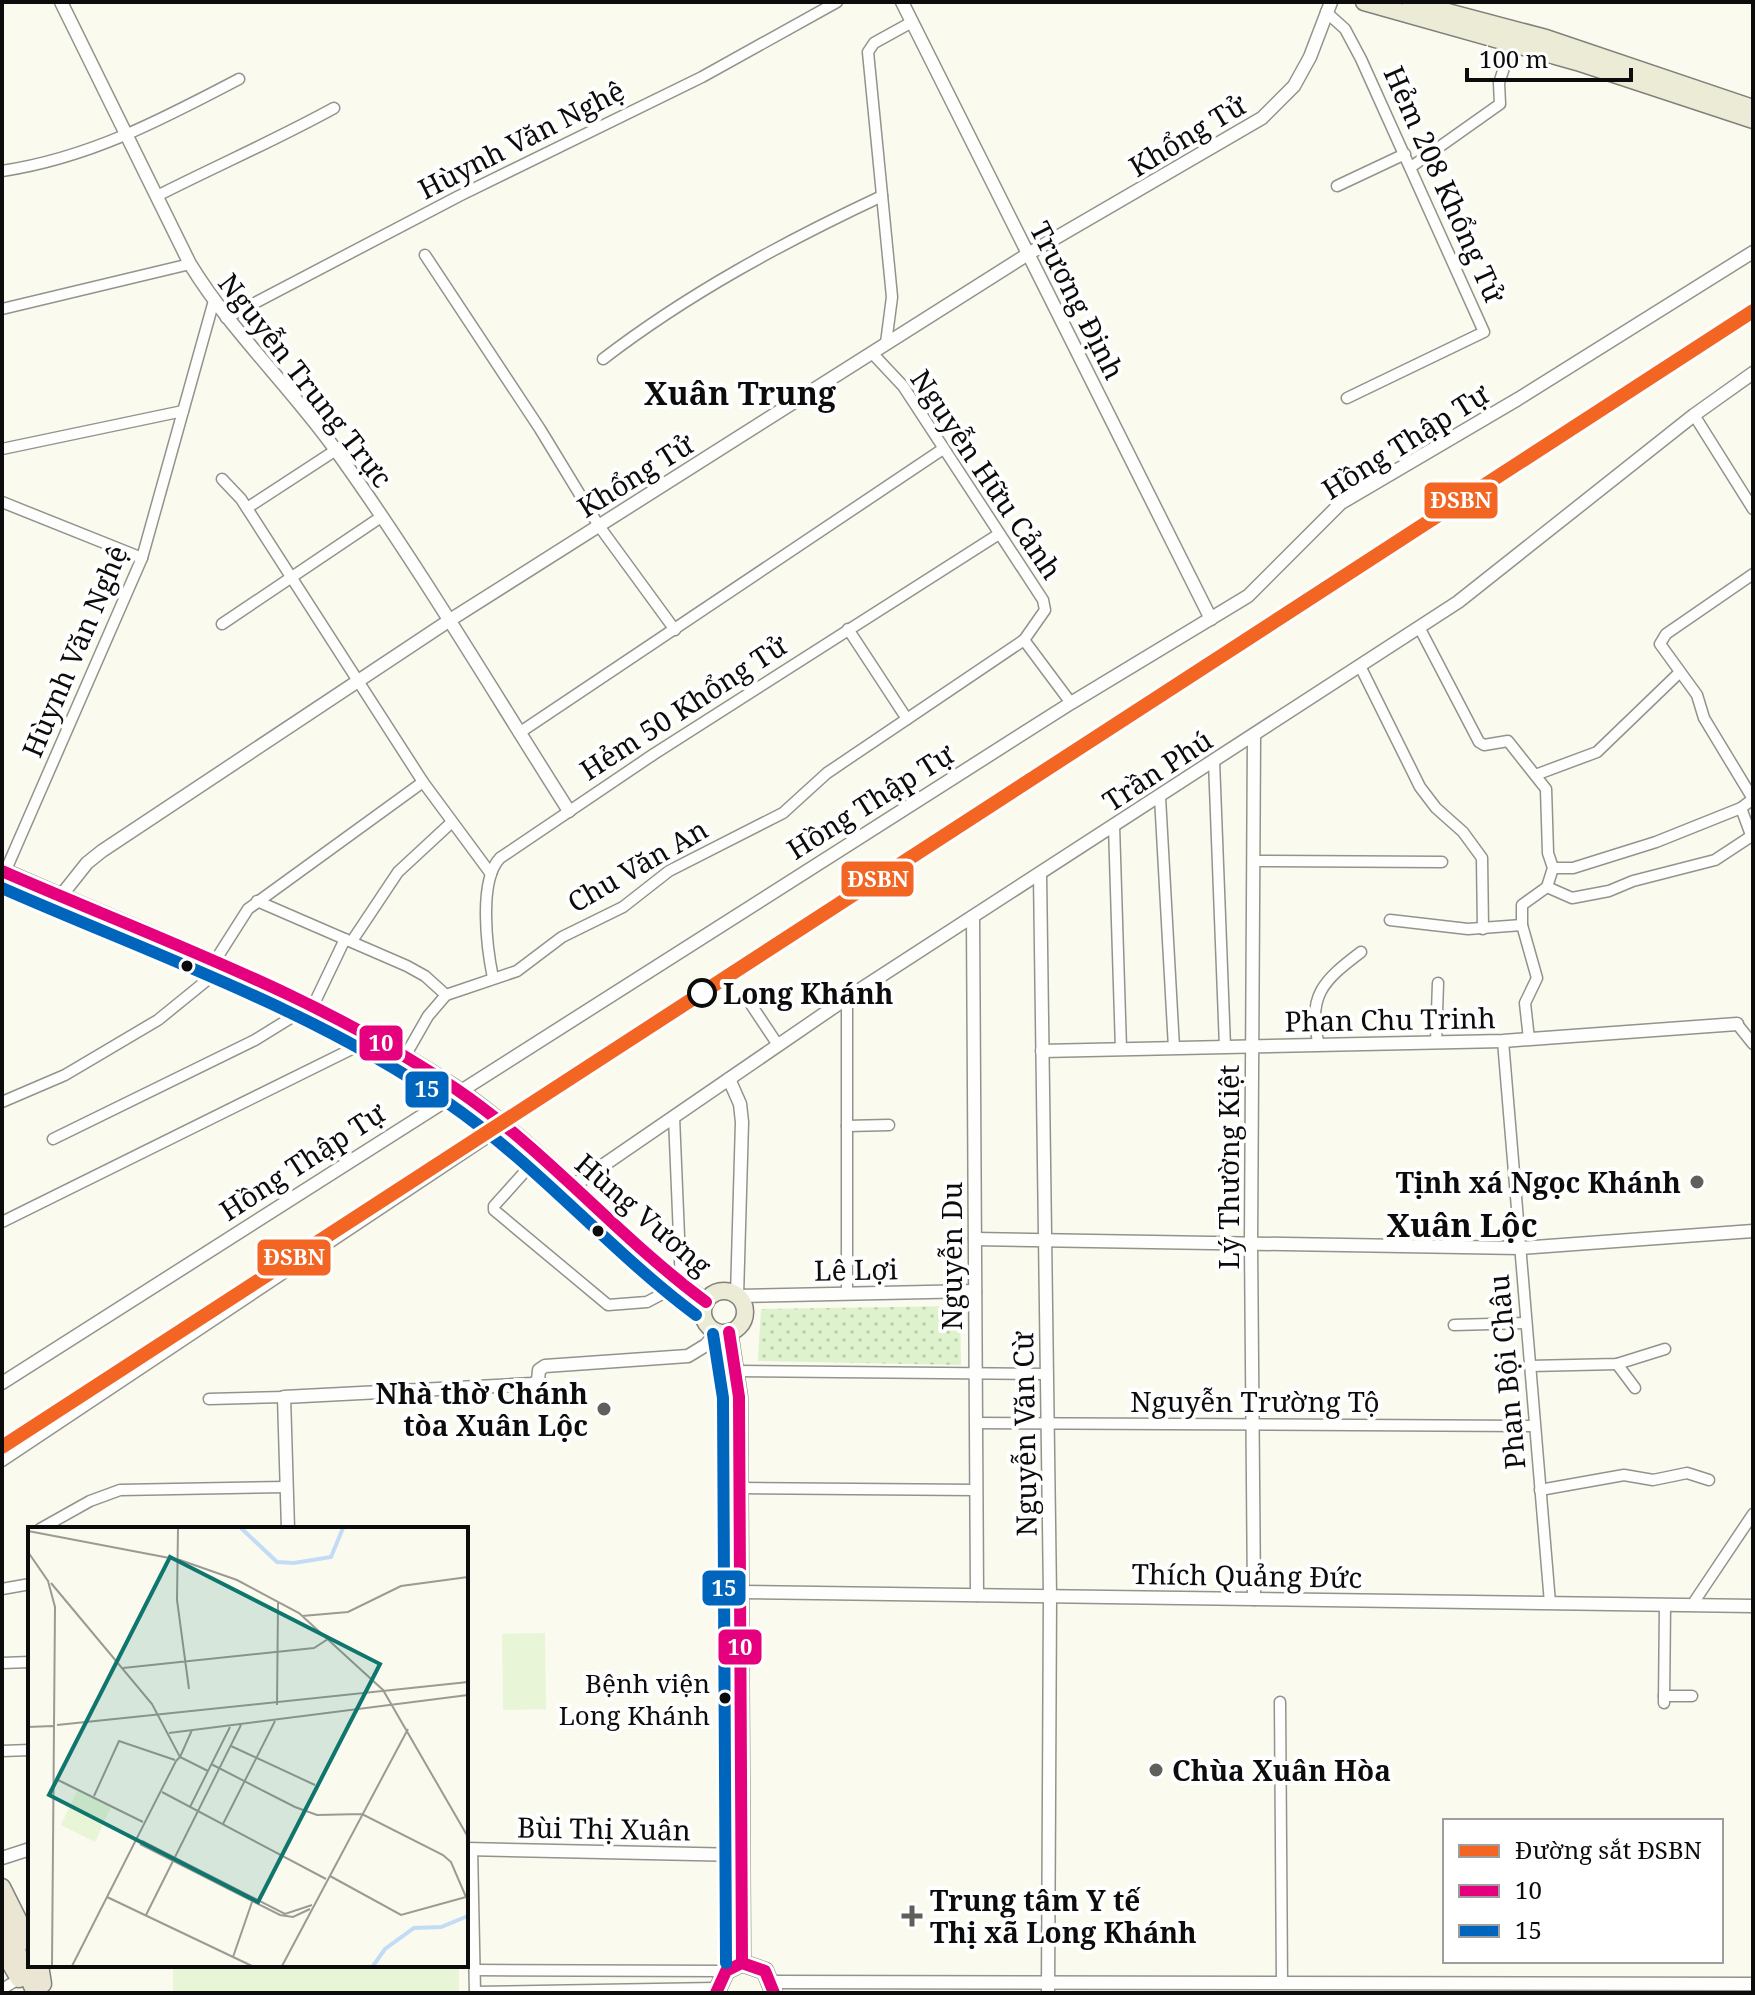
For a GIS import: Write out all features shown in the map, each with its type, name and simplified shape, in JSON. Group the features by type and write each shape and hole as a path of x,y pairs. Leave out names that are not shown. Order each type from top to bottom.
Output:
{"highway":[{"path":"2,1887 10,1948 28,1962"},
{"path":"2,1916 10,1948 35,1988"},
{"path":"32,1967 35,1988"},
{"path":"35,1988 40,1967"}],"main road":[{"path":"1364,2 1512,44 1753,120"},
{"path":"1410,2 1546,38 1753,108"},
{"name":"Hùng Vương","path":"4,872 308,1006 372,1039 457,1090 573,1186 681,1284 706,1302"},
{"path":"723,1332 744,1319 744,1305 737,1296 720,1292 706,1302 705,1321 723,1332 739,1397 742,1963"},
{"path":"716,1991 726,1971 742,1963 765,1971 773,1987"}],"street":[{"name":"Nguyễn Trung Trực","path":"61,2 190,264 213,304 298,399 336,450 450,620 569,811"},
{"name":"Hùynh Văn Nghệ","path":"226,318 459,196 702,77 837,2"},
{"name":"Trương Định","path":"902,2 1211,619"},
{"name":"Hẻm 208 Khổng Tử","path":"1329,7 1354,44 1484,332 1347,398"},
{"name":"Khổng Tử","path":"60,897 87,863 102,851 450,620 1028,254 1223,143 1275,108 1302,73 1329,7"},
{"name":"Nguyễn Hữu Cảnh","path":"886,343 892,297 868,52 874,43 912,22"},
{"path":"1411,167 1500,104 1499,83 1512,44"},
{"path":"2,171 62,161 128,137 239,79"},
{"path":"157,196 246,151 269,144 334,108"},
{"path":"1337,186 1405,154"},
{"path":"603,359 651,323 713,285 803,233 882,196"},
{"name":"Hồng Thập Tự","path":"2,1383 457,1090 1071,703 1211,619 1258,588 1341,503 1518,399 1753,252"},
{"path":"425,255 523,402 599,526 675,630"},
{"path":"2,309 190,264"},
{"name":"Hùynh Văn Nghệ","path":"4,872 142,558 213,304"},
{"name":"Nguyễn Hữu Cảnh","path":"872,353 903,386 1045,605 1024,640"},
{"name":"Trần Phú","path":"573,1186 847,998 1476,590 1694,415 1753,373"},
{"path":"2,449 183,411"},
{"path":"1694,415 1753,509"},
{"path":"519,733 943,449"},
{"path":"247,508 336,450"},
{"path":"222,479 247,508 423,782 491,874 486,936 493,978"},
{"path":"2,502 142,558"},
{"path":"222,624 381,517"},
{"name":"Hẻm 50 Khổng Tử","path":"491,874 500,858 569,811 999,534"},
{"path":"1553,868 1573,868 1656,842 1750,803 1752,795 1704,718 1697,695 1661,649 1661,639 1753,574"},
{"path":"1419,627 1479,742 1484,745 1508,741 1538,774 1546,789 1548,853 1553,868 1547,887 1522,905 1522,925 1537,978 1525,1003 1529,1039"},
{"path":"848,629 907,719"},
{"path":"1024,640 1071,703"},
{"name":"Chu Văn An","path":"446,995 517,971 553,943 623,907 679,865 783,813 827,773 1024,640"},
{"path":"1360,666 1420,787 1436,808 1463,832 1482,858 1483,929"},
{"path":"1538,774 1597,752 1679,673"},
{"name":"Lý Thường Kiệt","path":"1254,735 1251,1243 1254,1599"},
{"path":"1214,761 1225,1047"},
{"path":"2,1102 65,1075 158,1020 217,966 239,919 257,901 423,782"},
{"path":"1160,797 1174,1048"},
{"path":"1547,887 1572,898 1609,891 1633,881 1715,860 1752,835 1741,808"},
{"path":"53,1139 255,1040 308,1006 348,940 398,872 452,822"},
{"path":"1114,826 1121,1049"},
{"path":"1254,861 1442,862"},
{"name":"Nguyễn Văn Cừ","path":"1040,874 1050,1596 1049,1988"},
{"path":"257,901 419,972 446,995 428,1016 404,1058"},
{"name":"Nguyễn Du","path":"973,917 977,1595"},
{"path":"1390,920 1483,929 1522,925"},
{"path":"1319,1045 1314,1023 1318,994 1331,974 1361,952"},
{"path":"1436,1042 1438,983"},
{"path":"847,998 847,1293"},
{"path":"750,1003 778,1045"},
{"path":"1737,1024 1753,1044"},
{"name":"Phan Chu Trinh","path":"1042,1051 1503,1041 1737,1024"},
{"path":"2,1222 372,1039"},
{"name":"Phan Bội Châu","path":"1503,1041 1550,1603"},
{"path":"729,1079 742,1122 737,1296"},
{"path":"538,1157 494,1206 498,1214 608,1305 647,1302 681,1284 674,1117"},
{"path":"847,1126 889,1125"},
{"path":"2,1461 503,1127"},
{"path":"975,1239 1520,1248 1753,1231"},
{"name":"Lê Lợi","path":"737,1296 975,1291"},
{"path":"1454,1325 1526,1323"},
{"path":"209,1399 532,1384 538,1381 539,1370 545,1366 688,1356 723,1332"},
{"path":"1530,1366 1617,1364 1665,1349"},
{"path":"1617,1364 1635,1388"},
{"path":"734,1371 1047,1374"},
{"path":"284,1397 288,1527"},
{"name":"Nguyễn Trường Tộ","path":"976,1423 1534,1426"},
{"path":"1540,1490 1624,1475 1653,1480 1687,1473 1709,1480"},
{"path":"44,1527 90,1501 120,1490 287,1487"},
{"path":"739,1488 976,1490"},
{"path":"1692,1605 1753,1514"},
{"path":"2,1589 28,1584"},
{"name":"Thích Quảng Đức","path":"740,1592 1753,1606"},
{"path":"1665,1605 1664,1700 1692,1696"},
{"path":"2,1663 28,1662"},
{"path":"1280,1702 1282,1983"},
{"path":"2,1751 28,1750"},
{"path":"469,1849 475,1992 716,1991"},
{"name":"Bùi Thị Xuân","path":"469,1849 742,1855"},
{"path":"2,1858 28,1850"},
{"path":"475,1970 726,1971"},
{"path":"773,1987 1049,1988 1282,1983 1753,1984"},
{"path":"2,1989 35,1988"}],"green space":[{"path":"960,1306 961,1365 758,1361 761,1309"},
{"path":"545,1633 546,1709 503,1710 502,1634"},
{"path":"173,1967 459,1967 459,1993 173,1993"}],"rail line":[{"name":"ĐSBN","path":"2,1447 1753,311"}],"transit line":[{"name":"10","path":"2,871 292,996 403,1055 456,1089 521,1139 643,1250 706,1302"},
{"name":"15","path":"2,888 231,985 396,1069 481,1127 696,1315"},
{"name":"10","path":"729,1332 739,1397 742,1963"},
{"name":"15","path":"713,1334 723,1398 726,1963"},
{"name":"10","path":"716,1993 726,1971 742,1963 765,1971 774,1993"}],"place":[{"name":"Long Khánh","path":"702,993"},
{"name":"Tịnh xá Ngọc Khánh","path":"1697,1182"},
{"name":"Nhà thờ Chánh tòa Xuân Lộc","path":"604,1409"},
{"name":"Bệnh viện Long Khánh","path":"725,1698"},
{"name":"Chùa Xuân Hòa","path":"1156,1770"},
{"name":"Trung tâm Y tế Thị xã Long Khánh","path":"912,1916"}],"district":[{"name":"Xuân Trung","path":"740,392"},
{"name":"Xuân Lộc","path":"1462,1224"}]}
